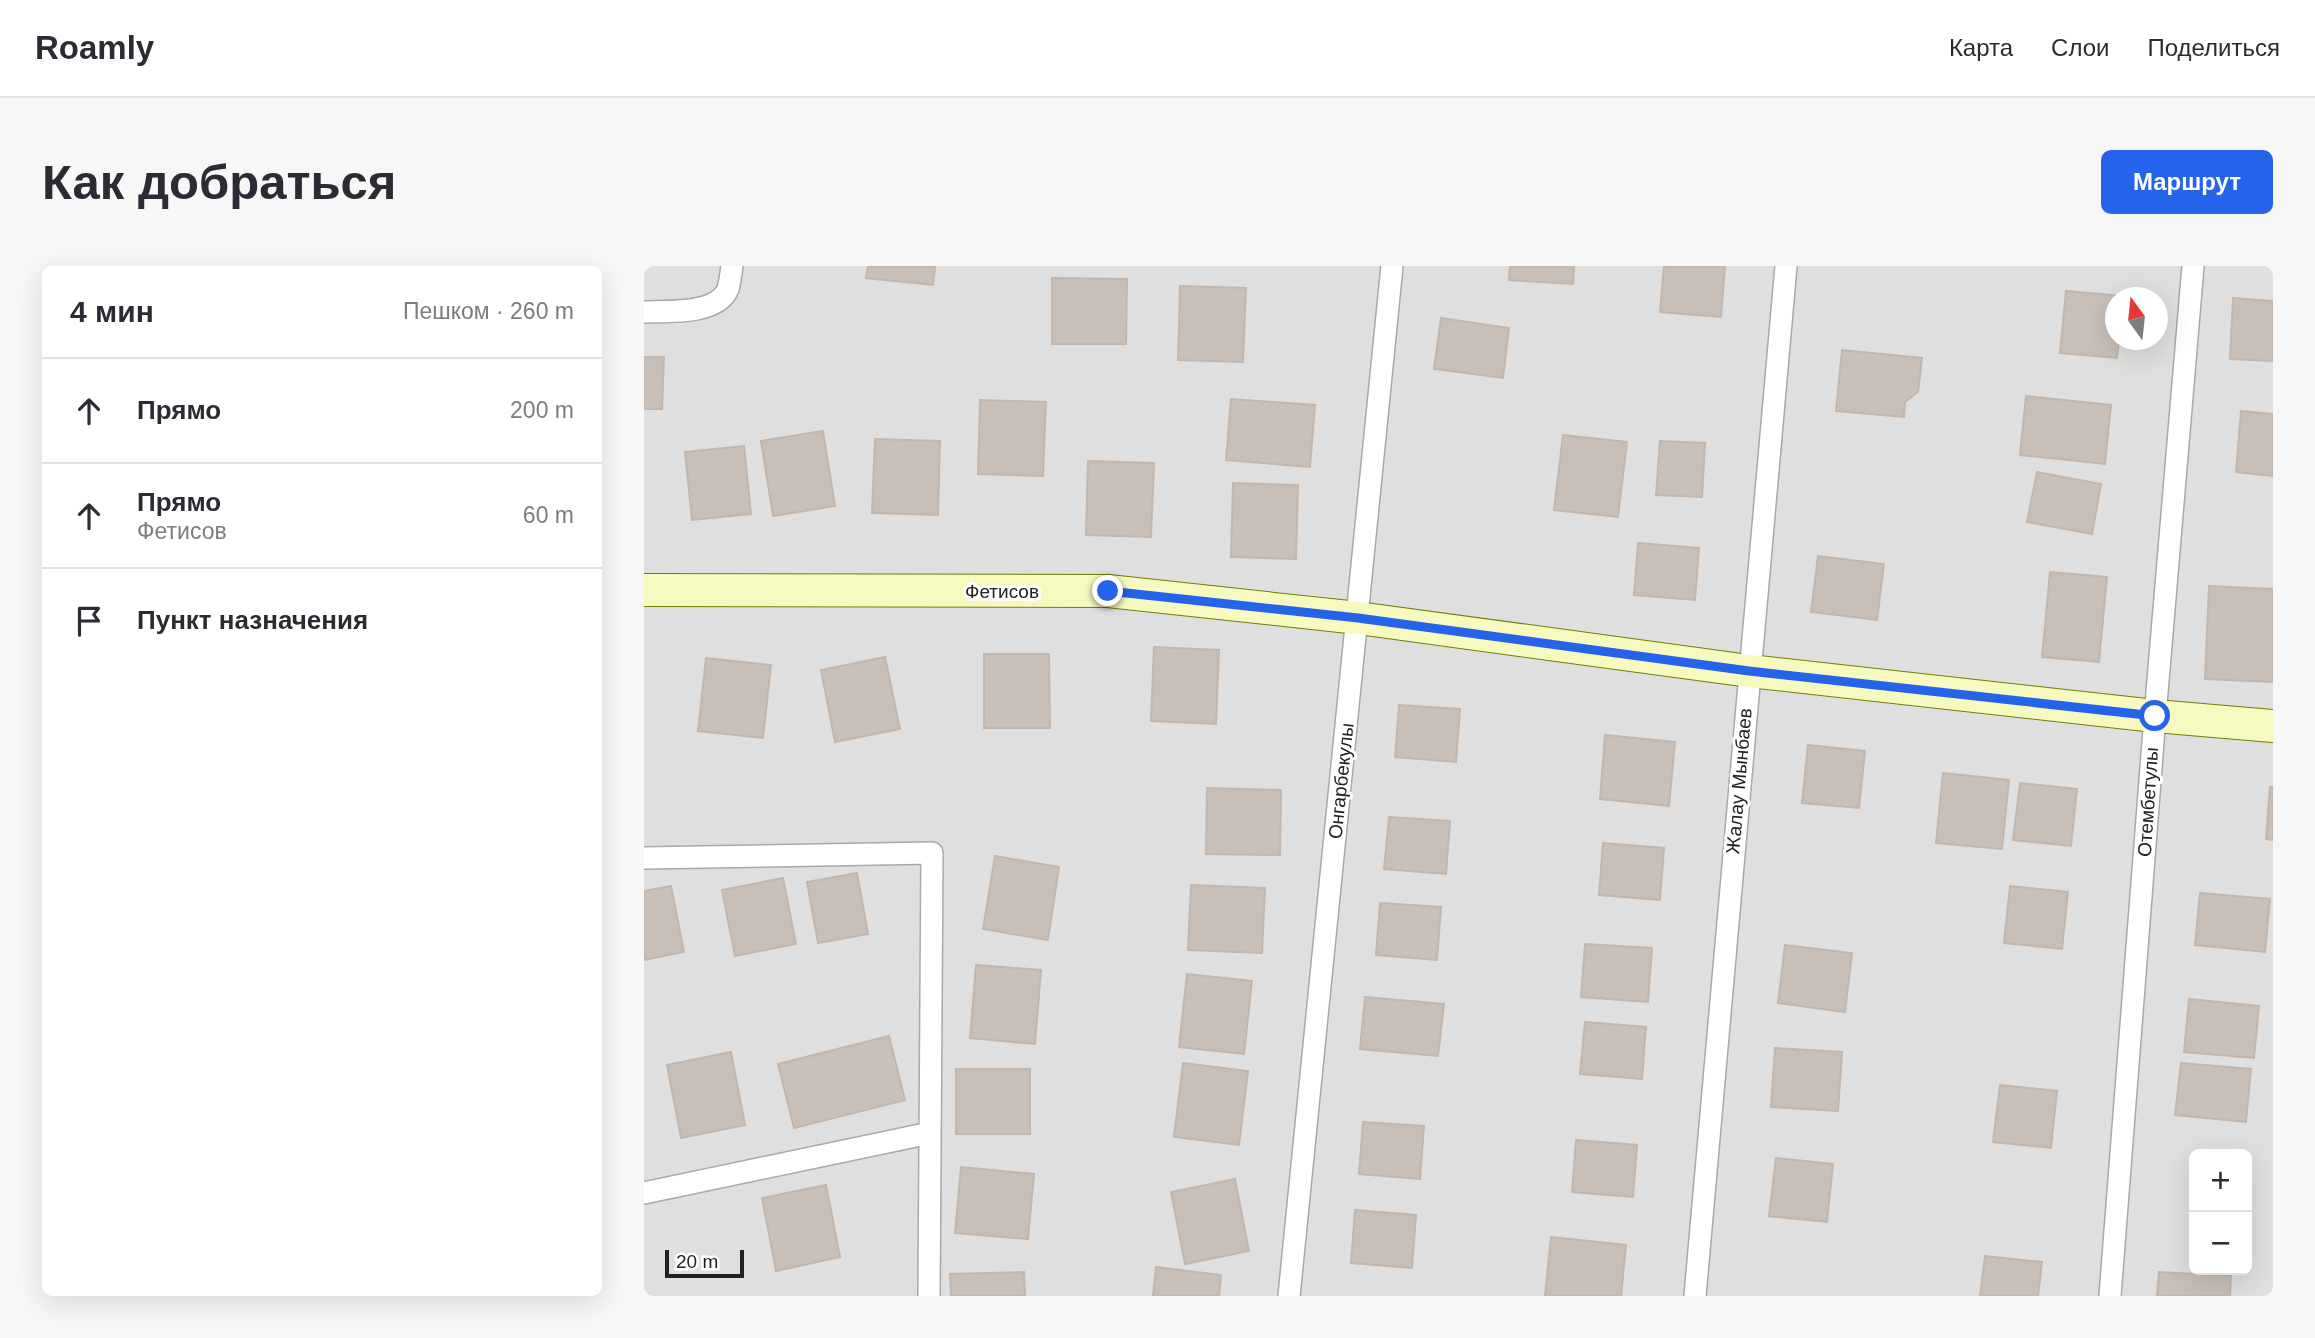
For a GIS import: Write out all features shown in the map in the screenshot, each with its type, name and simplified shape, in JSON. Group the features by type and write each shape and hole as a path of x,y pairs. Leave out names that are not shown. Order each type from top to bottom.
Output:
{"street":[{"path":"644,312 683,311 710,306 727,291 732,266"},
{"name":"Онгарбекулы","path":"1289,1296 1392,266"},
{"name":"Жалау Мынбаев","path":"1695,1296 1786,266"},
{"name":"Отембетулы","path":"2110,1296 2193,266"},
{"name":"Фетисов","path":"644,590 1108,591 1358,618 1749,671 2155,716 2273,726"},
{"path":"644,858 932,853 929,1296"},
{"path":"644,1193 930,1133"}],"shaded area":[{"path":"644,266 2273,266 2273,1296 644,1296"}],"building":[{"path":"868,266 935,266 933,285 866,278"},
{"path":"1510,266 1574,266 1573,284 1509,280"},
{"path":"1664,266 1725,266 1721,317 1660,312"},
{"path":"1052,278 1127,279 1126,344 1052,344"},
{"path":"1180,286 1246,288 1243,362 1178,360"},
{"path":"2066,291 2105,294 2105,350 2118,350 2117,358 2060,353"},
{"path":"2233,298 2273,301 2273,361 2230,359"},
{"path":"1441,318 1509,328 1503,378 1434,369"},
{"path":"1842,350 1922,358 1918,392 1905,402 1904,417 1836,411"},
{"path":"644,357 664,357 662,409 644,409"},
{"path":"2026,396 2111,405 2105,464 2020,455"},
{"path":"1231,399 1315,405 1310,467 1226,460"},
{"path":"980,400 1046,402 1043,476 978,474"},
{"path":"2241,411 2273,414 2273,476 2236,472"},
{"path":"823,431 835,506 773,516 761,441"},
{"path":"1563,435 1627,442 1618,517 1554,510"},
{"path":"875,439 940,441 938,515 872,513"},
{"path":"1660,441 1705,443 1702,497 1656,495"},
{"path":"744,446 751,514 692,520 685,452"},
{"path":"1088,461 1154,463 1151,537 1086,535"},
{"path":"2037,472 2101,484 2092,534 2027,522"},
{"path":"1233,483 1298,485 1296,559 1231,557"},
{"path":"1638,543 1699,548 1695,600 1634,595"},
{"path":"1818,556 1884,564 1877,620 1811,612"},
{"path":"2050,572 2107,577 2099,662 2042,657"},
{"path":"2209,586 2273,589 2273,682 2205,679"},
{"path":"1154,647 1219,650 1216,724 1151,721"},
{"path":"984,654 1049,654 1050,728 984,728"},
{"path":"885,657 900,729 835,742 821,670"},
{"path":"706,658 771,665 763,738 698,731"},
{"path":"1399,705 1460,709 1456,762 1395,757"},
{"path":"1605,735 1675,742 1669,806 1600,799"},
{"path":"1808,745 1865,751 1859,808 1802,803"},
{"path":"1943,773 2009,780 2002,849 1936,843"},
{"path":"2020,783 2077,789 2071,846 2013,840"},
{"path":"2270,787 2273,787 2273,840 2266,839"},
{"path":"1207,788 1281,790 1280,855 1206,854"},
{"path":"1389,817 1450,821 1446,874 1384,869"},
{"path":"1603,843 1664,848 1660,900 1599,895"},
{"path":"995,856 1059,867 1048,940 983,929"},
{"path":"857,873 868,934 818,943 807,882"},
{"path":"783,878 796,944 735,956 722,890"},
{"path":"1191,885 1265,888 1262,953 1188,950"},
{"path":"671,886 684,952 644,960 644,891"},
{"path":"2010,886 2068,892 2062,949 2004,943"},
{"path":"2200,893 2270,899 2265,952 2195,945"},
{"path":"1380,903 1441,907 1437,960 1376,955"},
{"path":"1585,944 1652,948 1648,1002 1581,997"},
{"path":"1785,945 1852,953 1845,1012 1778,1003"},
{"path":"976,965 1041,970 1035,1044 970,1038"},
{"path":"1187,974 1252,981 1244,1054 1179,1047"},
{"path":"1365,997 1444,1004 1438,1056 1360,1049"},
{"path":"2189,999 2259,1006 2254,1058 2184,1052"},
{"path":"1585,1022 1646,1027 1642,1079 1580,1074"},
{"path":"889,1036 905,1100 794,1128 778,1064"},
{"path":"1775,1048 1842,1052 1838,1111 1771,1107"},
{"path":"731,1052 745,1125 681,1138 667,1065"},
{"path":"1183,1063 1248,1071 1239,1145 1174,1137"},
{"path":"2181,1063 2251,1069 2246,1122 2175,1115"},
{"path":"956,1069 1030,1069 1030,1134 956,1134"},
{"path":"2000,1085 2057,1091 2051,1148 1993,1142"},
{"path":"1363,1122 1424,1126 1420,1179 1359,1174"},
{"path":"1576,1140 1637,1145 1633,1197 1572,1192"},
{"path":"1776,1158 1833,1164 1827,1222 1769,1216"},
{"path":"961,1167 1034,1174 1028,1239 955,1233"},
{"path":"1235,1179 1249,1251 1185,1264 1171,1192"},
{"path":"826,1185 840,1257 776,1271 762,1198"},
{"path":"1355,1210 1416,1215 1412,1268 1351,1263"},
{"path":"1551,1237 1626,1245 1621,1296 1545,1296"},
{"path":"1985,1256 2042,1262 2038,1296 1980,1296"},
{"path":"1156,1267 1221,1275 1219,1296 1153,1296"},
{"path":"1024,1272 1025,1296 951,1296 950,1274"},
{"path":"2159,1272 2231,1276 2230,1296 2157,1296"}],"route":[{"path":"1108,591 1358,618 1749,671 2155,716"}]}
